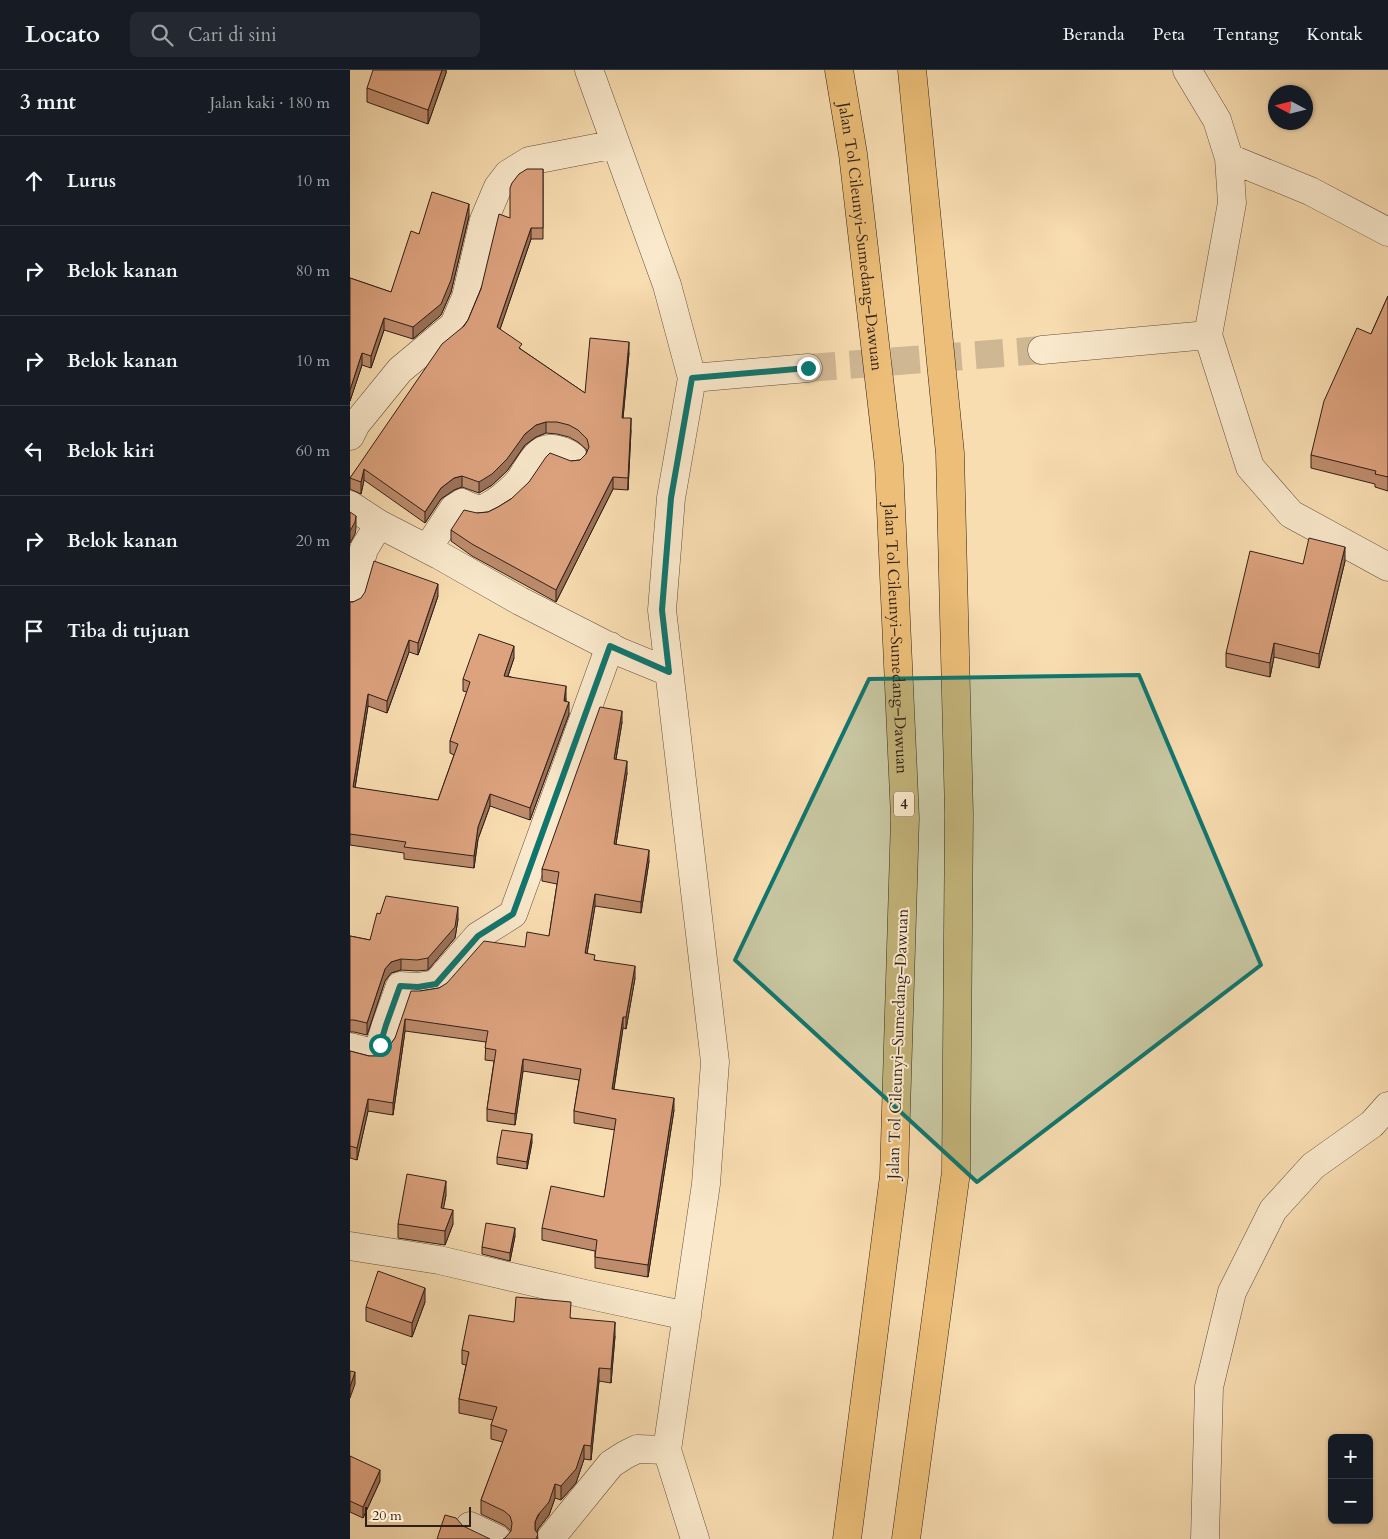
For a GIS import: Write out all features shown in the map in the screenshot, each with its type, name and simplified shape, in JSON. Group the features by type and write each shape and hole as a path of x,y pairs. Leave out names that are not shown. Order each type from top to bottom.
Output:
{"highway":[{"name":"Jalan Tol Cileunyi–Sumedang–Dawuan","path":"839,70 853,154 888,465 905,818 894,1176 847,1539"},
{"path":"906,1539 956,1172 959,814 950,453 912,70"}],"street":[{"path":"589,70 667,285 692,378 671,498 662,610 715,1062 706,1184 667,1450 695,1539"},
{"path":"1187,70 1217,120 1229,158 1232,203 1208,335 1250,467 1291,514 1388,566"},
{"path":"350,436 356,424 400,370 454,325 466,298 484,220 498,187 508,174 529,161 616,144"},
{"path":"1229,158 1310,191 1388,232"},
{"path":"1042,350 1208,335"},
{"path":"692,378 808,368"},
{"path":"427,549 454,508 462,503 472,508 482,509 492,505 518,482 532,461 544,450 548,448 568,453 573,457"},
{"path":"350,505 379,524 520,601 610,646 669,672"},
{"path":"350,600 364,549 379,524"},
{"path":"350,1047 373,1053 380,1045 400,986 418,987 436,984 478,936 513,914 610,646"},
{"path":"1204,1539 1209,1387 1232,1292 1273,1210 1313,1166 1372,1124 1388,1106"},
{"path":"350,1246 439,1260 687,1316"},
{"path":"550,1539 611,1464 637,1450 667,1450"},
{"path":"470,1526 497,1539"}],"highlighted area":[{"path":"1139,675 1261,965 977,1182 735,960 869,679"}],"building":[{"path":"373,70 442,70 428,110 367,88"},
{"path":"527,169 543,169 543,228 531,228 497,327 522,344 519,348 585,393 590,338 629,342 622,418 631,418 628,478 613,477 556,590 472,544 451,530 464,510 477,513 488,512 511,499 529,482 550,453 571,461 580,460 586,454 589,447 587,439 578,430 569,425 546,422 536,425 525,434 507,459 492,474 479,482 462,476 454,478 441,488 425,512 364,469 361,482 350,478 442,344 464,326 468,320 481,289 499,214 510,218 510,188 519,174"},
{"path":"432,192 469,204 451,280 441,304 413,327 384,318 371,356 362,353 350,390 350,278 391,292 411,231 419,234"},
{"path":"1388,296 1388,477 1375,474 1376,471 1311,455 1324,401 1357,328 1371,334"},
{"path":"350,512 356,516 350,531"},
{"path":"1309,538 1345,547 1319,654 1274,643 1270,663 1226,653 1250,551 1303,564"},
{"path":"374,561 438,584 418,643 409,640 387,701 368,694 353,787 438,800 458,744 450,741 470,682 463,679 479,634 514,646 504,676 566,686 564,701 569,702 530,808 490,794 478,827 474,856 404,847 406,842 350,834 350,602 361,598 365,592"},
{"path":"600,707 622,711 614,759 627,761 614,844 649,850 641,902 595,894 585,953 595,955 594,960 635,966 626,1017 623,1017 612,1089 674,1098 648,1265 595,1257 597,1240 542,1228 551,1186 604,1197 616,1119 574,1111 581,1069 523,1059 515,1114 487,1109 496,1050 485,1048 488,1031 405,1019 393,1103 368,1099 357,1148 350,1146 350,1051 369,1056 378,1056 385,1052 395,1038 411,991 439,988 447,983 484,941 525,947 527,932 549,936 559,872 542,869"},
{"path":"386,896 458,907 455,927 428,958 417,960 401,959 391,962 385,969 367,1023 350,1020 350,936 370,940 377,913 380,914"},
{"path":"502,1130 532,1134 527,1162 497,1157"},
{"path":"407,1174 446,1181 441,1208 453,1210 445,1231 398,1224"},
{"path":"486,1223 515,1228 510,1253 482,1247"},
{"path":"378,1271 425,1288 412,1323 366,1307"},
{"path":"516,1297 571,1302 570,1318 615,1322 611,1369 599,1368 591,1446 584,1445 576,1469 561,1486 555,1484 549,1502 538,1515 535,1522 535,1530 538,1534 536,1539 503,1539 511,1531 512,1523 510,1516 481,1500 507,1430 491,1425 497,1407 459,1399 469,1352 462,1350 469,1315 514,1322"},
{"path":"350,1371 355,1372 350,1387"},
{"path":"350,1456 380,1470 363,1507 350,1501"},
{"path":"445,1515 456,1518 463,1526 490,1539 437,1539"}],"tunnel":[{"path":"808,368 1042,350"}],"route":[{"path":"380,1045 400,986 418,987 436,984 478,936 513,914 610,646 669,672 662,610 671,498 692,378 808,368"}]}
